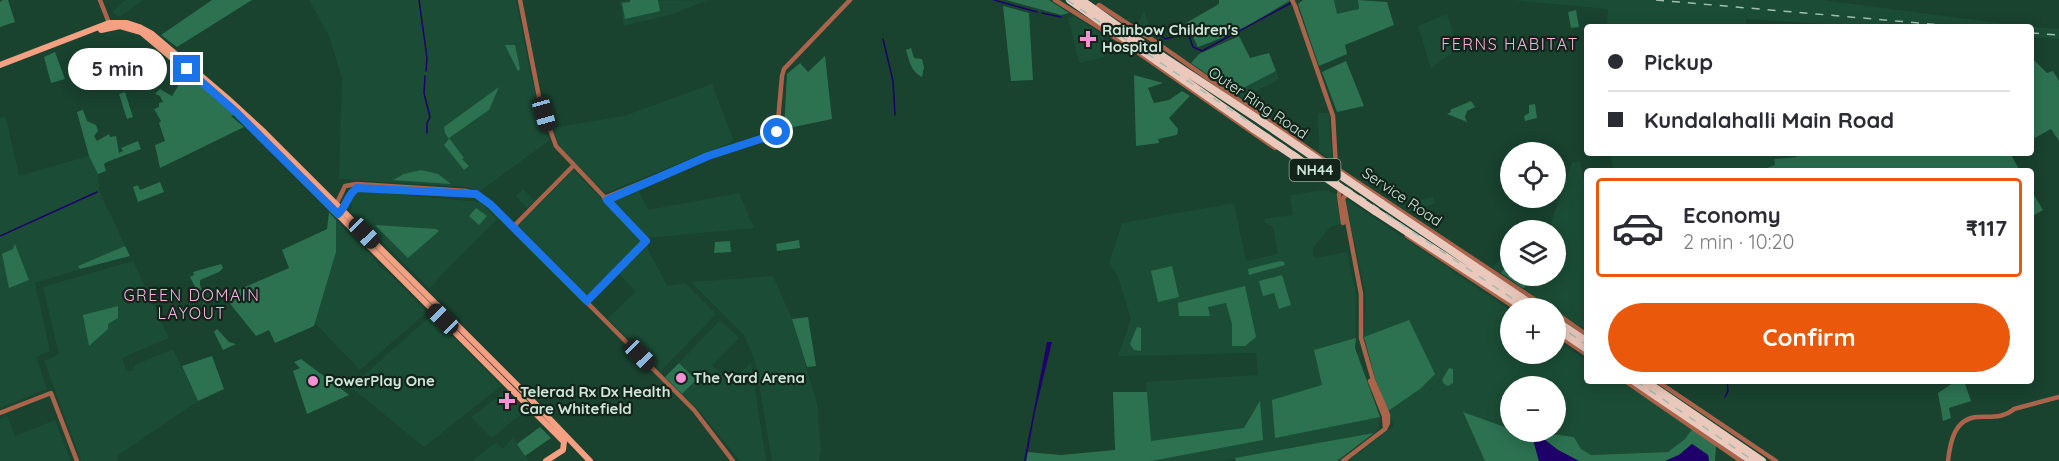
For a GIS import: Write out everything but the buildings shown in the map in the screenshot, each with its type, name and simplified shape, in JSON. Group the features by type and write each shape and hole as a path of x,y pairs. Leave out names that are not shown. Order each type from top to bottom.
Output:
{"highway":[{"name":"Outer Ring Road","path":"1070,0 1376,212 1509,298"},
{"name":"Outer Ring Road","path":"1080,7 1095,10 1522,298"},
{"path":"1080,7 1090,22"},
{"path":"1143,43 1157,43"},
{"path":"1566,326 1582,334"},
{"path":"1566,336 1584,350"},
{"path":"1638,384 1677,413 1752,461"},
{"path":"1650,384 1712,422 1762,461"}],"main road":[{"path":"0,67 109,23 122,22 144,29 251,120 337,209 575,444 588,460"},
{"path":"0,67 111,27 126,27 138,31 236,112 337,209"},
{"path":"494,366 564,442 563,450 546,461"},
{"path":"553,461 575,444"}],"street":[{"path":"100,0 109,23"},
{"path":"520,0 540,102 556,146 646,241 587,301"},
{"path":"606,199 708,156 777,132 782,76 787,66 851,0"},
{"path":"1055,0 1080,7"},
{"path":"1292,0 1333,116 1336,168"},
{"name":"Service Road","path":"1095,10 1099,6 1157,43 1336,168 1533,298"},
{"name":"Service Road","path":"1090,22 1500,298"},
{"path":"513,227 573,166"},
{"path":"337,209 345,186 357,184 467,191 486,200 694,410 732,461"},
{"path":"1352,199 1362,184"},
{"path":"1340,190 1344,226 1358,294 1359,339 1388,415 1385,429 1343,461"},
{"path":"1346,194 1343,199 1347,226 1361,294 1359,332"},
{"path":"1566,321 1582,334"},
{"path":"1566,340 1584,351"},
{"path":"1630,384 1677,413 1741,461"},
{"path":"1660,384 1712,422 1776,461"},
{"path":"0,413 51,393 77,461"},
{"path":"1948,461 1948,452 1954,434 1967,420 1973,417 1997,417 2008,414 2013,409 2059,397"}],"shaded area":[{"path":"8,0 15,22 0,27 0,2"},
{"path":"125,0 143,0 119,17 112,12"},
{"path":"212,0 252,0 177,47 161,35"},
{"path":"309,0 516,0 531,76 545,131 550,140 479,192 469,187 339,179 342,78 328,34"},
{"path":"630,0 658,0 660,11 625,19 622,3 630,2"},
{"path":"708,0 673,14 624,26 620,1"},
{"path":"1006,0 1049,0 1069,13 1061,15"},
{"path":"1219,0 1289,1 1237,32 1198,47 1186,23 1219,4"},
{"path":"1303,0 1334,0 1337,14 1359,9 1358,0 1387,2 1394,25 1345,45 1347,54 1319,66 1298,4"},
{"path":"1334,0 1358,0 1359,9 1337,15"},
{"path":"1512,0 1823,0 2005,24 1822,24 1746,19 1746,24 1607,24 1608,9"},
{"path":"1003,6 1029,13 1033,80 1011,81"},
{"path":"1576,10 1579,27 1571,28 1568,12"},
{"path":"1144,11 1149,25 1145,32 1136,27"},
{"path":"1447,14 1458,49 1431,68 1418,26"},
{"name":"Rainbow Children's Hospital","path":"1074,16 1105,36 1103,42 1105,57 1079,63 1068,18"},
{"path":"2034,27 2059,29 2059,39 2034,37"},
{"path":"1239,36 1250,58 1269,53 1276,71 1234,93 1191,63 1199,54"},
{"path":"505,45 515,45 520,69 518,71"},
{"path":"911,48 914,58 922,59 924,67 922,77 915,72 909,62 906,50"},
{"path":"55,52 65,79 51,83 44,57"},
{"path":"825,56 832,119 784,129 787,74 800,63 808,72"},
{"path":"1346,61 1364,106 1337,112 1322,72"},
{"path":"2034,61 2047,73 2053,71 2059,81 2059,141 2051,129 2034,138"},
{"path":"1276,71 1279,79 1243,98 1234,93"},
{"path":"186,73 234,115 231,116 244,127 160,168 155,145 165,141 159,123 161,121 154,109 163,102 160,96 155,94 160,89 172,96"},
{"path":"1134,75 1163,83 1148,88 1154,103 1169,100 1182,91 1190,96 1169,118 1178,129 1177,135 1158,139 1159,143 1136,146"},
{"path":"712,84 734,141 605,193 563,152 552,128 624,116"},
{"path":"499,87 489,110 449,138 469,166 464,170 444,145 449,139 444,127"},
{"path":"125,92 133,117 127,119 119,94"},
{"path":"1471,101 1475,107 1467,111 1465,117 1467,122 1447,114 1451,112 1450,110"},
{"path":"1535,104 1537,118 1525,121 1524,116 1529,113 1529,105"},
{"path":"83,110 87,121 96,125 98,131 94,136 97,141 109,134 110,137 116,136 119,153 123,151 121,148 138,141 141,149 107,162 104,164 106,171 98,174 89,156 77,112"},
{"path":"1318,113 1329,113 1332,160 1319,151"},
{"path":"0,118 6,118 19,176 89,156 98,174 99,190 125,246 79,266 80,269 35,283 50,351 36,357 47,389 0,408"},
{"path":"1611,156 1796,156 1775,159 1775,165 1767,168 1613,168"},
{"path":"2012,156 2018,168 1767,168 1775,165 1774,159"},
{"path":"1580,161 1584,181 1584,329 1566,317 1566,298 1537,298 1519,286 1566,286 1566,220 1552,220 1556,208 1566,208 1566,180 1572,163"},
{"path":"421,170 438,174 451,184 393,180 404,174"},
{"path":"573,170 642,240 586,296 517,227"},
{"path":"160,182 164,192 138,202 133,187 138,185 140,190"},
{"path":"523,189 535,201 527,208 516,196"},
{"path":"1324,190 1336,194 1341,224 1330,227 1313,248 1313,254 1316,258 1347,252 1356,295 1355,348 1380,417 1379,429 1374,433 1221,461 1151,461 1146,382 1258,375 1256,353 1118,356 1131,319 1117,274 1109,263 1122,223 1234,203 1246,261 1278,254 1273,226 1265,223 1264,219 1293,215 1290,195"},
{"path":"360,191 480,202 497,219 429,288 351,211 352,200"},
{"path":"639,191 648,210 739,193 754,228 646,238 613,202"},
{"path":"2034,195 2043,210 2034,215"},
{"path":"1433,197 1435,204 1408,211 1407,203"},
{"path":"1348,200 1500,303 1500,364 1566,364 1566,346 1584,358 1584,384 1625,384 1693,428 1685,439 1668,452 1591,455 1581,449 1574,437 1566,436 1566,376 1500,376 1500,426 1463,413 1485,461 1349,461 1394,426 1375,378 1364,337 1366,297 1346,202"},
{"path":"476,208 487,216 479,225 469,216"},
{"path":"329,212 336,220 336,252 314,326 275,343 269,330 256,336 224,296 289,268 282,250 327,229"},
{"path":"336,220 427,312 360,370 315,323 336,252"},
{"path":"375,225 436,229 439,231 408,258"},
{"path":"799,240 800,248 777,251 776,244"},
{"path":"730,241 731,252 714,253 715,242"},
{"path":"15,244 29,280 9,288 2,254 13,249"},
{"path":"125,246 130,256 80,269 78,266"},
{"path":"647,247 667,286 685,283 716,314 661,371 608,319 636,291 619,274"},
{"path":"1500,260 1500,273 1492,268"},
{"path":"133,261 169,338 122,358 127,371 132,371 135,365 173,349 198,401 117,456 119,461 81,461 44,361 59,354 43,287"},
{"path":"1280,261 1285,265 1249,275 1248,269"},
{"path":"221,264 223,268 219,272 200,280 204,304 190,277 194,275 193,272"},
{"path":"1172,266 1179,297 1158,302 1151,271"},
{"path":"1282,275 1291,305 1279,309 1274,293 1263,296 1259,281"},
{"path":"773,276 792,319 817,404 821,449 819,461 772,461 755,361 744,335 691,282"},
{"path":"1245,286 1256,337 1245,346 1232,346 1232,324 1226,303 1208,307 1210,316 1179,316 1178,303"},
{"path":"118,306 118,318 108,324 108,329 89,346 83,315"},
{"path":"432,315 501,386 424,447 357,392 349,388"},
{"path":"808,317 816,366 807,367 792,319"},
{"path":"720,320 739,338 712,365 730,382 751,363 766,461 740,461 700,412 682,394 696,380 679,363"},
{"path":"1409,320 1435,374 1420,389 1388,411 1375,378 1364,337"},
{"path":"1137,327 1141,328 1141,351 1134,350 1130,344"},
{"path":"217,329 229,342 236,344 223,350 214,332"},
{"path":"1356,338 1355,348 1380,417 1275,438 1272,400 1322,385 1314,350"},
{"path":"1047,342 1052,342 1026,461 1024,461"},
{"path":"212,356 224,389 198,401 182,366"},
{"name":"PowerPlay One","path":"301,359 349,395 307,414 293,371 300,368 294,362"},
{"name":"The Yard Arena","path":"679,363 696,380 682,394 665,377"},
{"path":"1449,368 1453,369 1453,383 1448,386 1442,380"},
{"path":"1952,384 1965,384 1971,401 1949,408 1951,418 1943,421 1938,393"},
{"path":"505,391 525,411 492,438 471,417"},
{"path":"1113,392 1147,392 1151,441 1244,428 1260,401 1263,440 1151,461 1026,461 1027,452 1061,455 1115,450"},
{"path":"1463,412 1500,425 1500,442 1538,442 1534,443 1539,461 1485,461"},
{"path":"7,416 15,436 55,420 71,461 0,461 0,419"},
{"path":"540,427 551,438 525,456 517,444"},
{"path":"1693,428 1716,446 1715,461 1709,461 1708,455 1692,444 1679,455 1665,461 1579,461 1548,442 1566,442 1566,436 1574,437 1581,449 1591,455 1668,452 1685,439"},
{"path":"1374,433 1337,461 1236,461 1235,458"},
{"path":"513,437 529,461 472,461 496,442 503,449"},
{"path":"1548,442 1579,461 1539,461 1534,443"},
{"path":"1692,444 1708,455 1709,461 1665,461 1679,455"}],"waterway":[{"path":"419,0 427,58 426,71"},
{"path":"994,0 1037,12"},
{"path":"1149,26 1165,39 1188,33 1193,47 1202,51 1291,3"},
{"path":"1042,13 1061,17"},
{"path":"883,39 893,81 895,115"},
{"path":"425,76 424,93 430,117 427,123 427,133"},
{"path":"0,236 97,192"},
{"path":"1725,397 1728,391 1727,384"}],"railway":[{"path":"1067,0 1512,298"},
{"path":"1656,0 1931,24"},
{"path":"2034,33 2059,35"},
{"path":"1566,331 1584,343"},
{"path":"1640,384 1754,461"}],"place":[{"name":"Rainbow Children's Hospital","path":"1088,39"},
{"name":"The Yard Arena","path":"681,378"},
{"name":"PowerPlay One","path":"313,381"},
{"name":"Telerad Rx Dx Health Care Whitefield","path":"507,401"}],"district":[{"name":"FERNS HABITAT","path":"1510,44"},
{"name":"GREEN DOMAIN LAYOUT","path":"192,304"}],"route":[{"path":"187,69 236,112 338,214 345,207 349,195 357,188 476,194 491,205 587,301 646,241 607,200 708,156 777,132"}]}
